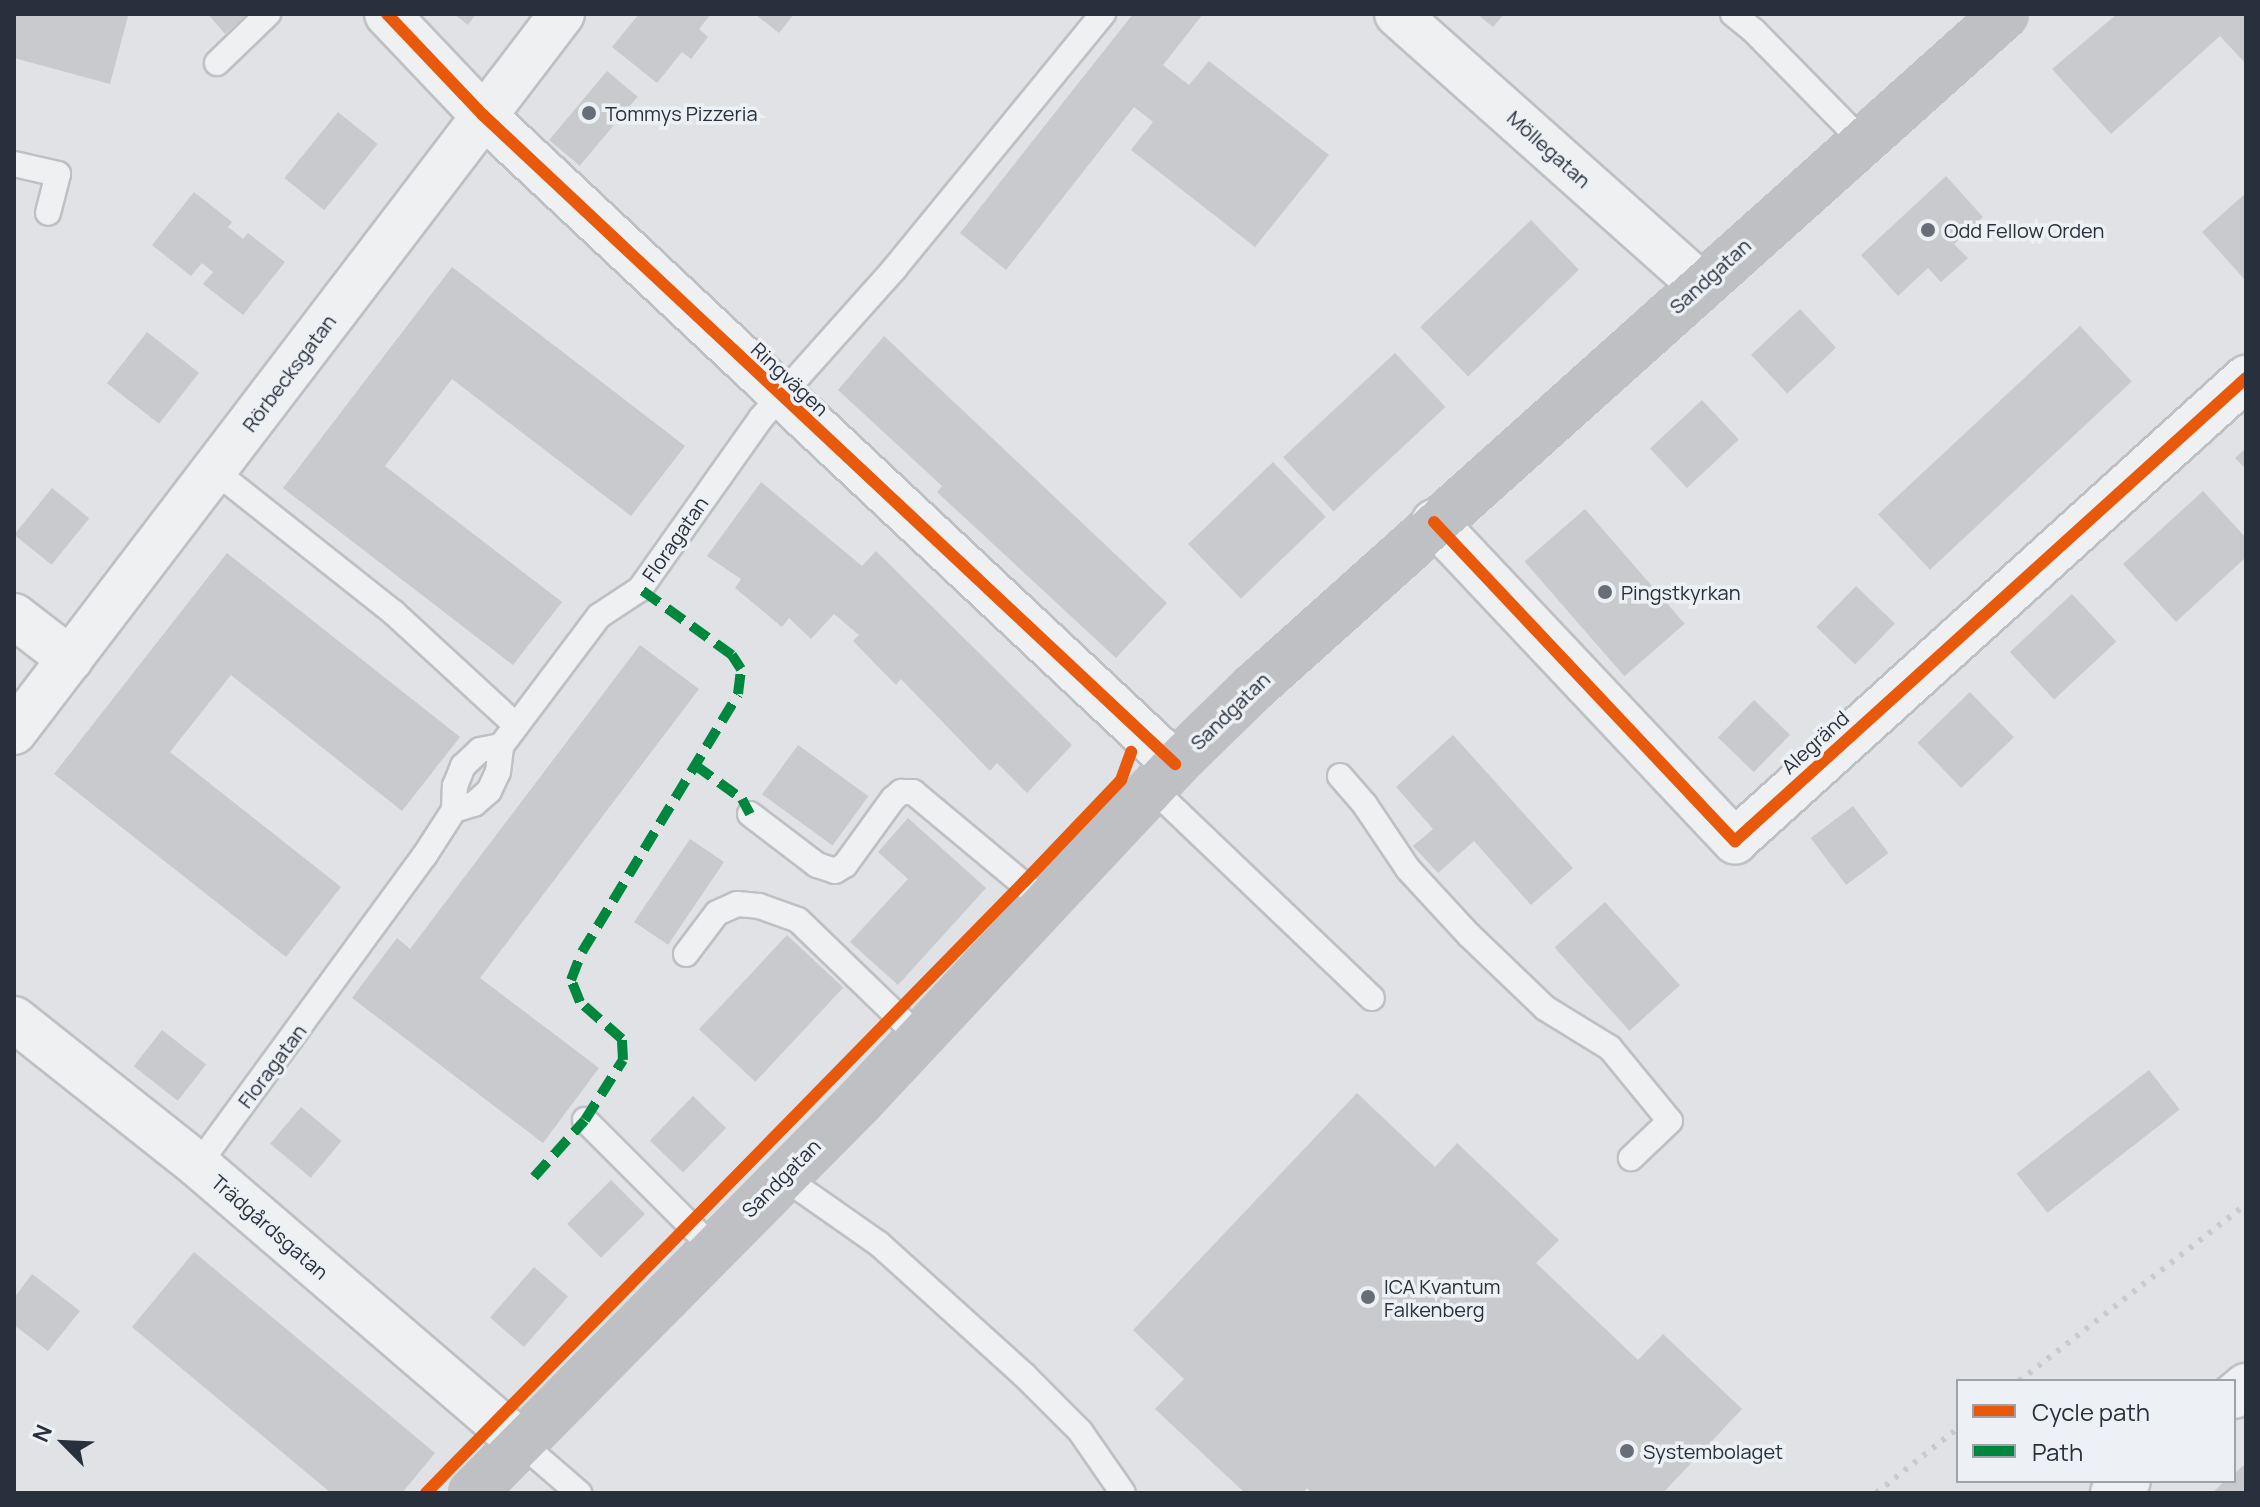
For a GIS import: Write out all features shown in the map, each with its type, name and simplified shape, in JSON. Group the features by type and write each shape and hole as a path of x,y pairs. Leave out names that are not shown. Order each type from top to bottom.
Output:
{"main road":[{"name":"Sandgatan","path":"472,1493 920,1038 1163,776 1434,522 2005,14"}],"street":[{"name":"Ringvägen","path":"387,14 483,115 779,397 1163,776"},
{"name":"Rörbecksgatan","path":"14,732 562,14"},
{"name":"Möllegatan","path":"1397,14 1701,285"},
{"name":"Alegränd","path":"1434,522 1735,841 2246,378"},
{"path":"14,616 70,659"},
{"name":"Trädgårdsgatan","path":"14,1019 198,1165 521,1443"}],"lane":[{"path":"217,63 268,14"},
{"name":"Floragatan","path":"454,810 474,804 489,791 498,772 501,746 599,616 640,589 717,478 779,397 894,269 1103,14"},
{"path":"1733,14 1754,31 1861,140"},
{"path":"14,164 58,174 48,213"},
{"path":"215,471 394,613 516,725"},
{"name":"Floragatan","path":"198,1165 320,1003 454,810 455,786 463,766 480,750 501,746"},
{"path":"1163,776 1372,998"},
{"path":"1340,776 1365,805 1408,869 1469,935 1545,1008 1610,1048 1670,1121 1631,1158"},
{"path":"750,814 817,865 835,871 845,865 893,799 901,792 913,792 1046,903"},
{"path":"686,954 717,913 737,904 759,906 798,920 920,1038"},
{"path":"585,1120 712,1247"},
{"path":"782,1176 879,1244 979,1334 1080,1431 1123,1493"},
{"path":"521,1443 579,1493"}],"building":[{"path":"14,14 128,16 110,84 14,58"},
{"path":"208,14 247,14 225,34"},
{"path":"454,14 476,14 468,25"},
{"path":"639,14 711,14 699,29 708,37 691,59 682,52 657,83 612,47"},
{"path":"755,14 794,14 779,33"},
{"path":"1133,14 1203,14 1163,65 1189,85 1209,61 1329,155 1255,247 1131,150 1153,122 1134,107 1006,270 960,233"},
{"path":"1477,14 1504,14 1493,27"},
{"path":"2117,14 2246,14 2246,64 2220,36 2111,134 2052,69"},
{"path":"607,71 638,97 580,166 549,140"},
{"path":"338,112 378,144 324,210 285,178"},
{"name":"Odd Fellow Orden","path":"1946,176 1983,217 1954,244 1968,258 1941,282 1928,268 1898,296 1861,255"},
{"path":"194,192 232,222 228,227 243,239 248,233 285,262 243,315 203,284 213,272 202,263 191,276 152,245"},
{"path":"2246,193 2246,281 2202,232"},
{"path":"1531,220 1579,270 1468,377 1420,327"},
{"path":"452,267 685,446 631,516 452,379 385,466 562,602 513,665 283,488"},
{"path":"1800,309 1836,348 1787,393 1751,355"},
{"path":"2080,326 2132,382 1930,570 1878,514"},
{"path":"147,332 199,373 159,424 107,383"},
{"path":"884,336 1167,603 1116,658 937,492 942,486 838,390"},
{"path":"1395,353 1445,407 1334,511 1283,457"},
{"path":"1702,400 1739,439 1687,488 1650,448"},
{"path":"2246,448 2246,469 2235,458"},
{"path":"1273,462 1326,517 1241,599 1188,544"},
{"path":"761,482 862,566 876,551 1072,745 1027,793 997,763 990,771 901,679 896,685 853,641 859,635 834,614 811,639 789,618 782,627 735,588 741,579 707,556"},
{"path":"52,488 89,518 52,565 14,535"},
{"path":"2203,491 2246,538 2246,557 2176,622 2123,564"},
{"name":"Pingstkyrkan","path":"1585,509 1685,624 1624,676 1525,561"},
{"path":"227,553 460,737 402,811 231,675 170,752 341,887 286,957 54,774"},
{"path":"1856,586 1895,624 1855,665 1816,627"},
{"path":"2072,594 2116,642 2054,700 2010,652"},
{"path":"640,645 699,689 480,978 599,1068 543,1143 352,998 397,938 410,949"},
{"path":"1970,692 2014,737 1961,788 1917,743"},
{"path":"1754,700 1790,735 1754,772 1718,737"},
{"path":"1453,735 1573,868 1531,905 1474,841 1438,873 1413,846 1433,829 1396,787"},
{"path":"798,745 868,796 833,845 762,794"},
{"path":"1853,806 1889,853 1846,885 1811,838"},
{"path":"908,818 986,888 898,985 850,942 908,879 878,852"},
{"path":"690,839 724,862 668,945 634,922"},
{"path":"1605,902 1680,985 1629,1031 1554,948"},
{"path":"787,935 843,988 755,1082 699,1029"},
{"path":"162,1030 206,1064 178,1101 134,1066"},
{"path":"2149,1070 2180,1109 2047,1213 2017,1173"},
{"name":"ICA Kvantum Falkenberg","path":"1357,1093 1435,1167 1457,1143 1559,1240 1536,1263 1638,1360 1663,1334 1742,1409 1663,1493 1312,1493 1307,1488 1303,1493 1245,1493 1155,1409 1184,1379 1133,1330"},
{"path":"693,1096 726,1128 683,1173 650,1141"},
{"path":"301,1107 342,1141 311,1178 270,1144"},
{"path":"611,1180 645,1214 601,1258 567,1224"},
{"path":"194,1252 435,1453 402,1493 331,1493 132,1327"},
{"path":"534,1267 568,1297 524,1347 490,1318"},
{"path":"32,1274 80,1311 48,1351 14,1325 14,1298"},
{"path":"2246,1463 2246,1493 2212,1493 2223,1483 2236,1483 2236,1472"}],"railway":[{"path":"2022,1379 2246,1204"},
{"path":"1876,1493 1956,1430"}],"marked path":[{"path":"534,1177 585,1120 623,1060 622,1039 580,1002 571,980 582,952 738,694 741,669 732,655 640,589"},
{"path":"695,765 742,799 750,814"}],"cycle path":[{"path":"387,14 483,115 1175,764"},
{"path":"1434,522 1735,841 2246,378"},
{"path":"426,1493 1024,882 1121,780 1131,752"}],"place":[{"name":"Tommys Pizzeria","path":"589,113"},
{"name":"Odd Fellow Orden","path":"1928,230"},
{"name":"Pingstkyrkan","path":"1605,592"},
{"name":"ICA Kvantum Falkenberg","path":"1368,1297"},
{"name":"Systembolaget","path":"1627,1451"}]}
